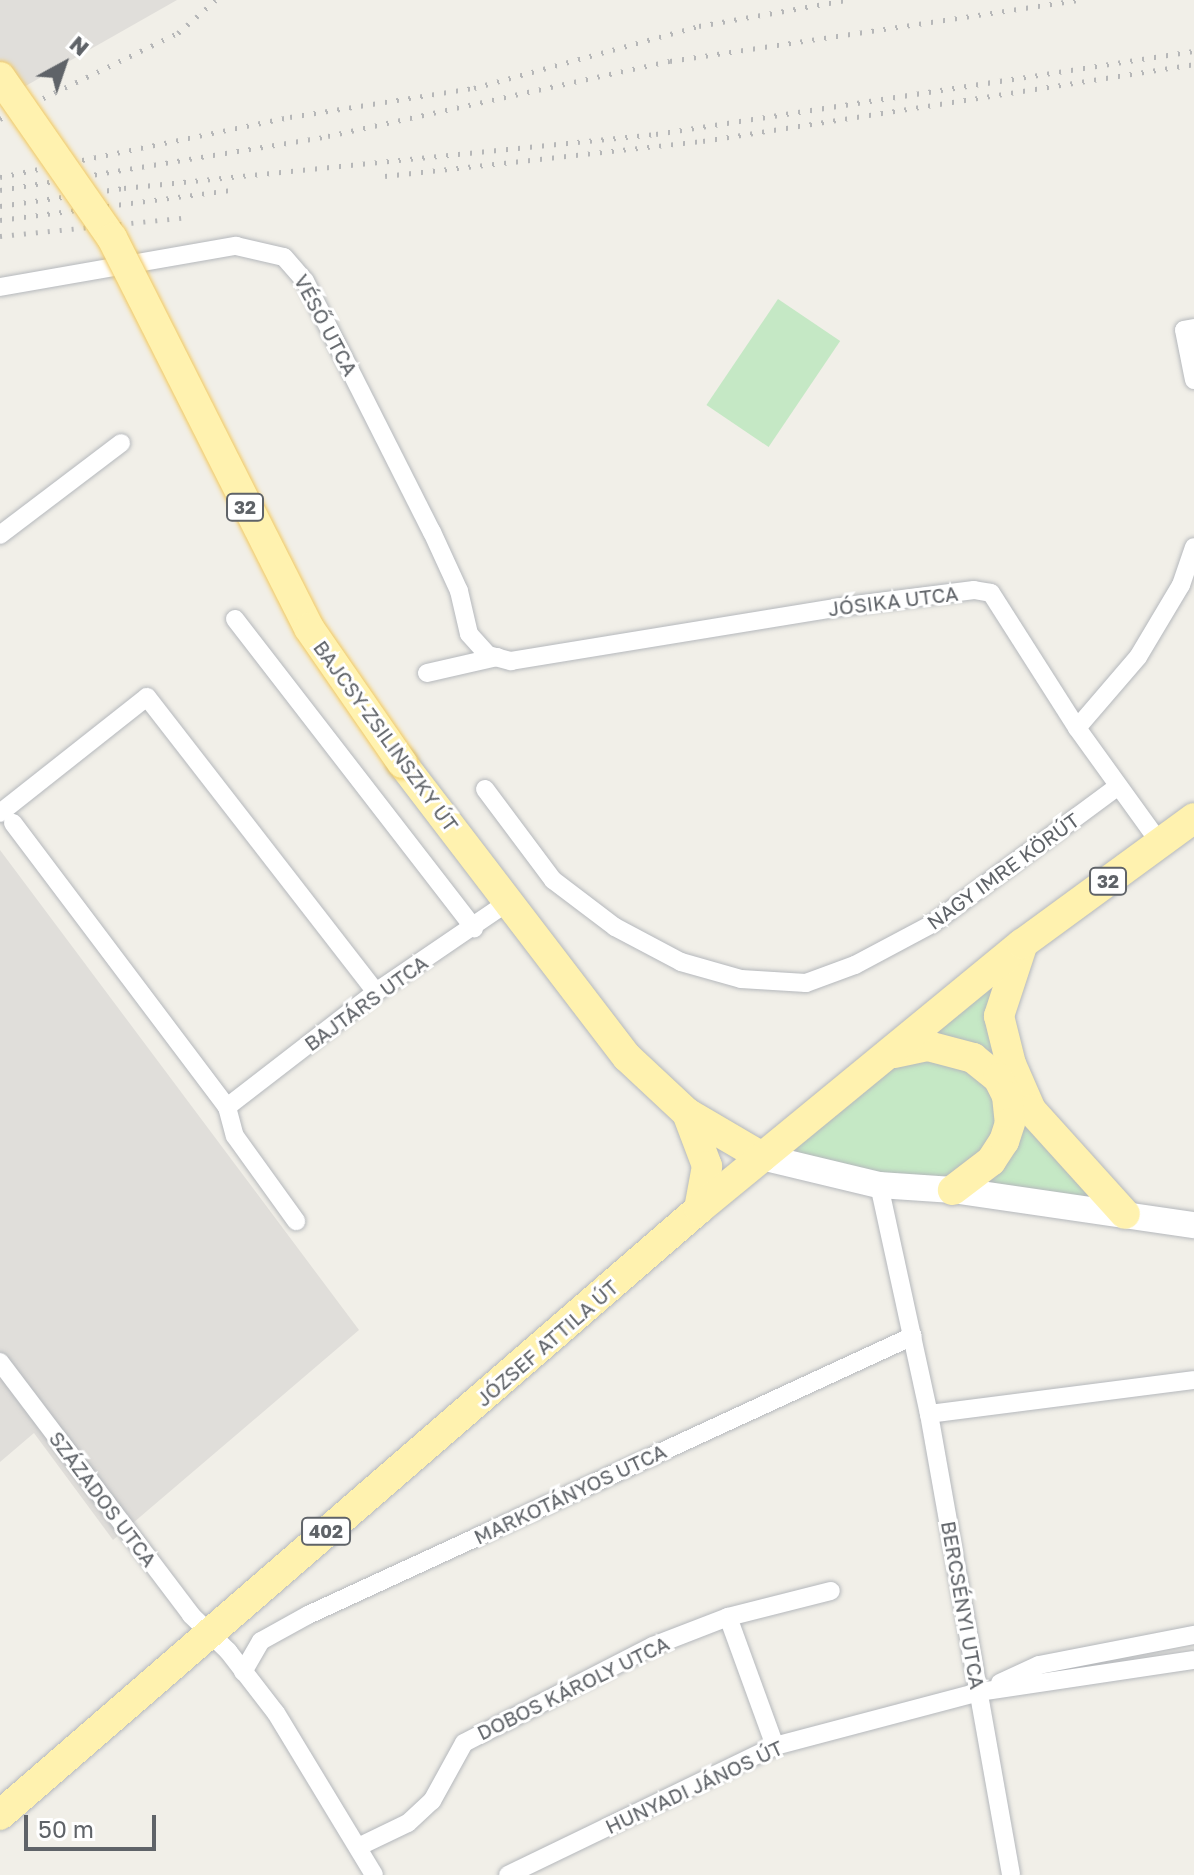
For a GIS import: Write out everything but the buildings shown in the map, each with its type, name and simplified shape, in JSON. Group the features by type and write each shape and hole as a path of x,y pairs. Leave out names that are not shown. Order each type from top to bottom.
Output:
{"main road":[{"name":"BAJCSY-ZSILINSZKY ÚT","path":"0,77 112,238 309,628 402,763 627,1057 687,1113 762,1157"},
{"name":"32","path":"762,1157 1022,944 1194,818"},
{"path":"1022,944 999,1016 1011,1064 1031,1110 1125,1214"},
{"path":"892,1053 928,1046 973,1058 998,1078 1007,1096 1010,1123 1004,1141 991,1161 953,1190"},
{"path":"687,1113 707,1166 699,1209"},
{"name":"JÓZSEF ATTILA ÚT","path":"0,1815 762,1157"}],"street":[{"name":"VÉSŐ UTCA","path":"0,287 236,246 284,257 305,281 437,544 459,591 469,634 492,656"},
{"path":"1194,328 1184,330 1194,380"},
{"path":"0,535 121,443"},
{"path":"1077,728 1138,657 1181,585 1194,547"},
{"name":"JÓSIKA UTCA","path":"427,673 492,656 511,661 974,590 991,593 1077,728 1160,843"},
{"path":"235,619 474,928"},
{"path":"296,1221 235,1136 227,1107 7,818 147,697 376,992"},
{"name":"NAGY IMRE KÖRÚT","path":"485,789 553,880 615,927 681,962 741,979 806,983 855,965 932,924 1117,787"},
{"name":"BAJTÁRS UTCA","path":"227,1107 376,992 508,902"},
{"path":"762,1157 879,1185 953,1190 1194,1225"},
{"name":"BERCSÉNYI UTCA","path":"879,1185 929,1414 1011,1875"},
{"name":"MARKOTÁNYOS UTCA","path":"243,1672 261,1641 308,1615 913,1336"},
{"name":"SZÁZADOS UTCA","path":"0,1362 183,1605 243,1672 308,1759 374,1875"},
{"path":"929,1414 1194,1380"},
{"name":"DOBOS KÁROLY UTCA","path":"358,1847 408,1823 432,1801 464,1743 653,1646 728,1617 831,1591"},
{"path":"728,1617 775,1746"},
{"name":"HUNYADI JÁNOS ÚT","path":"979,1692 1039,1665 1194,1635"},
{"name":"HUNYADI JÁNOS ÚT","path":"508,1875 775,1746 979,1692 1194,1660"}],"shaded area":[{"path":"0,0 177,0 15,92 0,77"},
{"path":"0,850 359,1330 113,1540 34,1433 0,1462"}],"green space":[{"path":"778,299 840,341 769,447 706,405"},
{"path":"1022,944 1006,988 1011,1064 1125,1214 762,1157"}],"railway":[{"path":"0,119 178,33 216,0"},
{"path":"0,177 290,117 474,88 699,26 846,0"},
{"path":"0,190 328,136 670,61 1076,0"},
{"path":"0,206 124,188 656,134 1194,51"},
{"path":"385,176 703,141 1194,64"},
{"path":"0,220 230,190"},
{"path":"0,236 189,217"}]}
